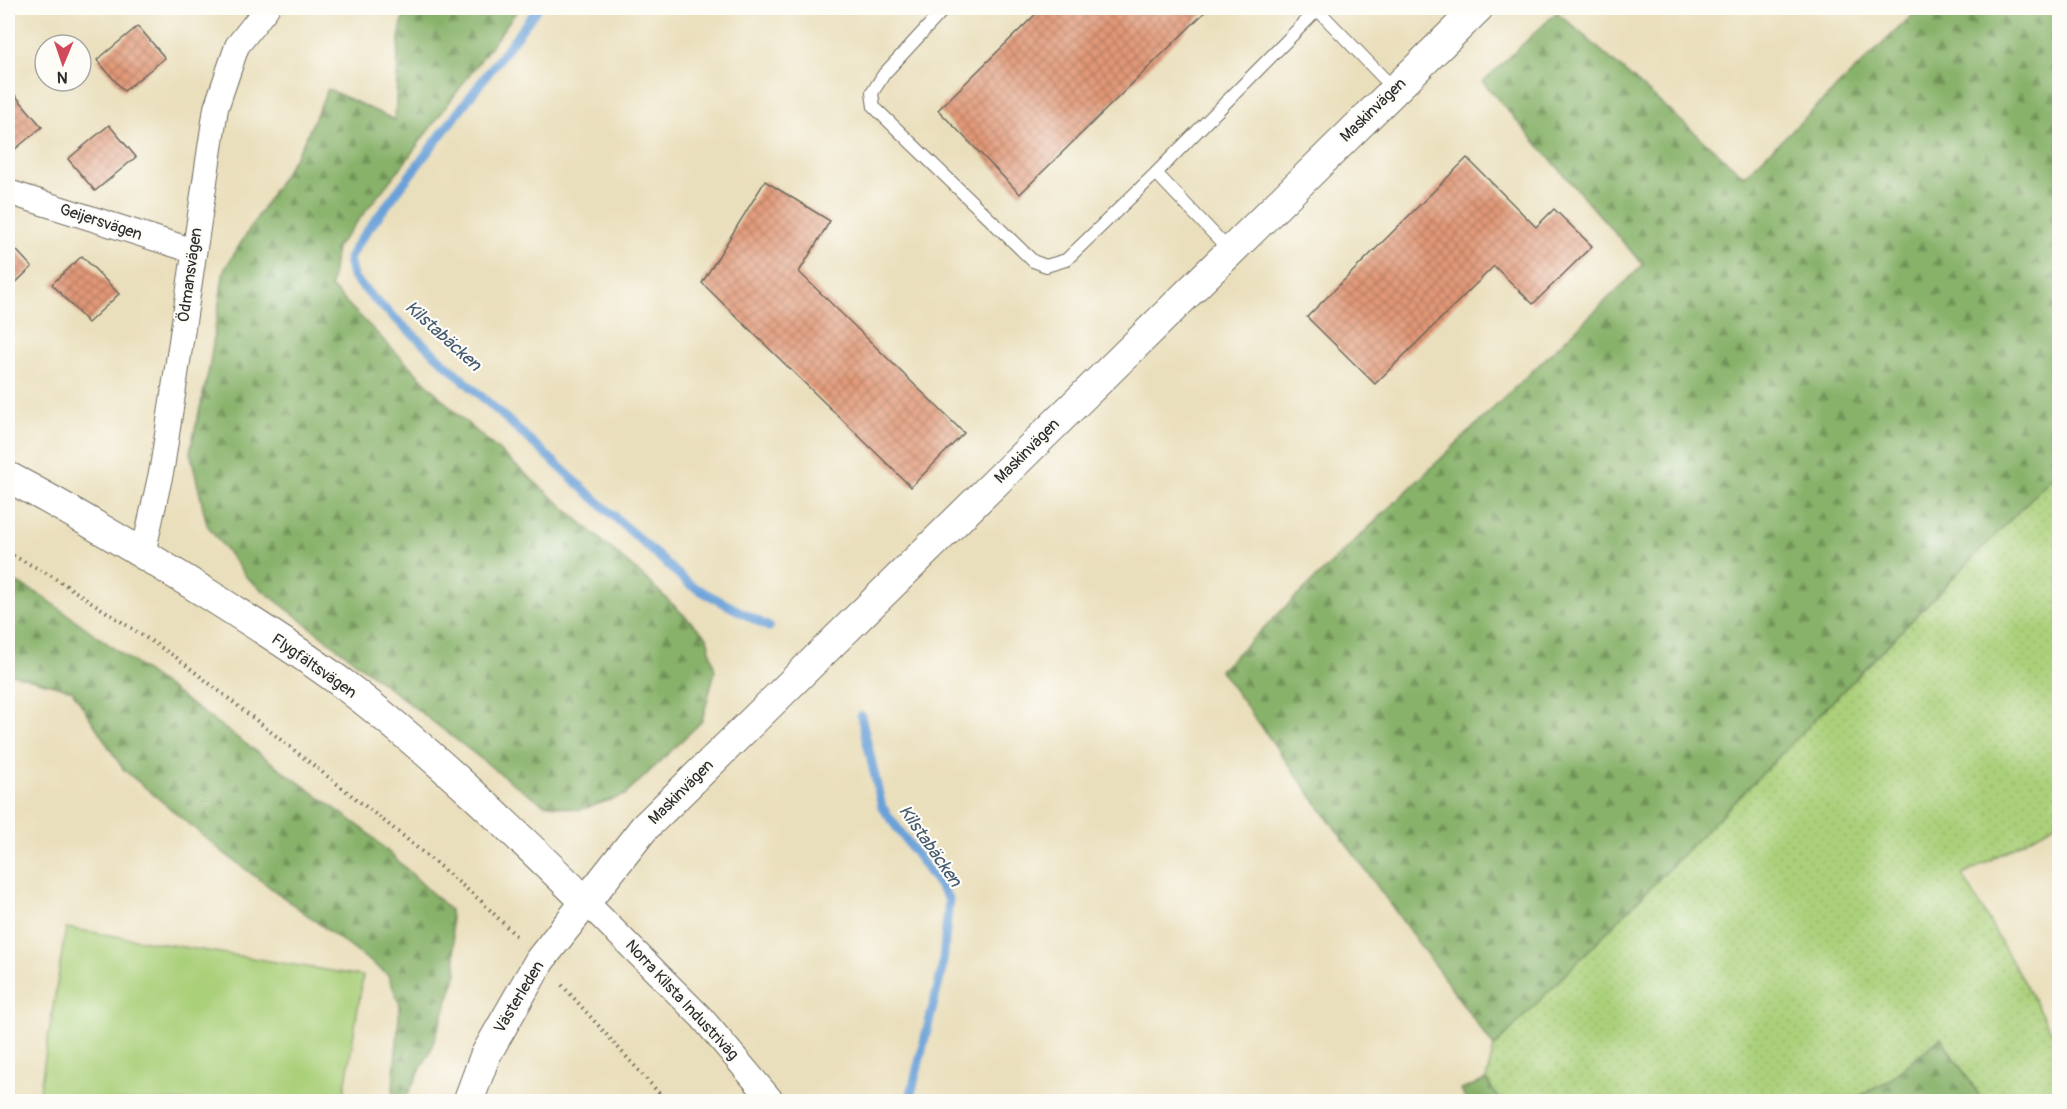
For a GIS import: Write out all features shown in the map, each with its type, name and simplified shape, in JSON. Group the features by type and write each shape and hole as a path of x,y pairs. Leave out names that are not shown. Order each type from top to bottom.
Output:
{"street":[{"name":"Ödmansvägen","path":"143,554 162,468 216,108 237,46 267,8"},
{"name":"Maskinvägen","path":"586,902 644,828 1478,8"},
{"name":"Geijersvägen","path":"8,192 194,251"},
{"name":"Flygfältsvägen","path":"8,477 81,515 345,686 439,763 586,902"},
{"name":"Västerleden","path":"468,1101 485,1056 540,960 586,902"},
{"name":"Norra Kilsta Industriväg","path":"586,902 702,1018 773,1101"}],"lane":[{"path":"945,8 884,74 872,93 874,107 1033,261 1046,266 1065,260 1156,173 1317,8 1394,89"},
{"path":"1156,173 1230,251"}],"path":[{"path":"8,553 50,575 168,651 221,691 481,901 540,960 667,1101"}],"green space":[{"path":"405,8 519,8 405,162 336,248 331,287 458,415 646,579 707,637 715,671 702,721 625,795 580,810 544,804 511,782 248,579 207,525 190,451 209,369 224,270 303,144 328,89 395,120 399,38"},
{"path":"1920,8 2059,8 2059,470 1494,1047 1220,670 1643,265 1483,82 1557,12 1744,176"},
{"path":"2059,470 2059,822 1963,875 2059,1045 2059,1101 1983,1101 1941,1038 1885,1083 1850,1101 1500,1101 1486,1080 1494,1047"},
{"path":"8,579 39,594 366,831 450,910 457,974 430,1052 404,1101 392,1100 400,1005 388,975 225,854 123,769 72,690 8,673"},
{"path":"66,928 363,976 343,1101 38,1101"},
{"path":"1941,1038 1983,1101 1850,1101 1885,1083"},
{"path":"1486,1080 1500,1101 1466,1101 1461,1090"}],"building":[{"path":"1042,8 1209,8 1020,194 938,110"},
{"path":"138,26 165,58 124,91 97,60"},
{"path":"15,95 42,127 8,155 8,101"},
{"path":"109,125 136,157 95,191 68,159"},
{"path":"1467,158 1536,227 1554,209 1592,246 1533,304 1494,266 1375,384 1307,317"},
{"path":"765,181 830,221 799,272 964,433 911,487 702,283"},
{"path":"8,241 32,267 8,290"},
{"path":"82,256 119,294 88,323 52,284"}],"waterway":[{"name":"Kilstabäcken","path":"538,8 357,244 349,259 353,277 376,301 690,585 769,627"},
{"name":"Kilstabäcken","path":"861,716 882,807 949,899 942,970 909,1102"}]}
